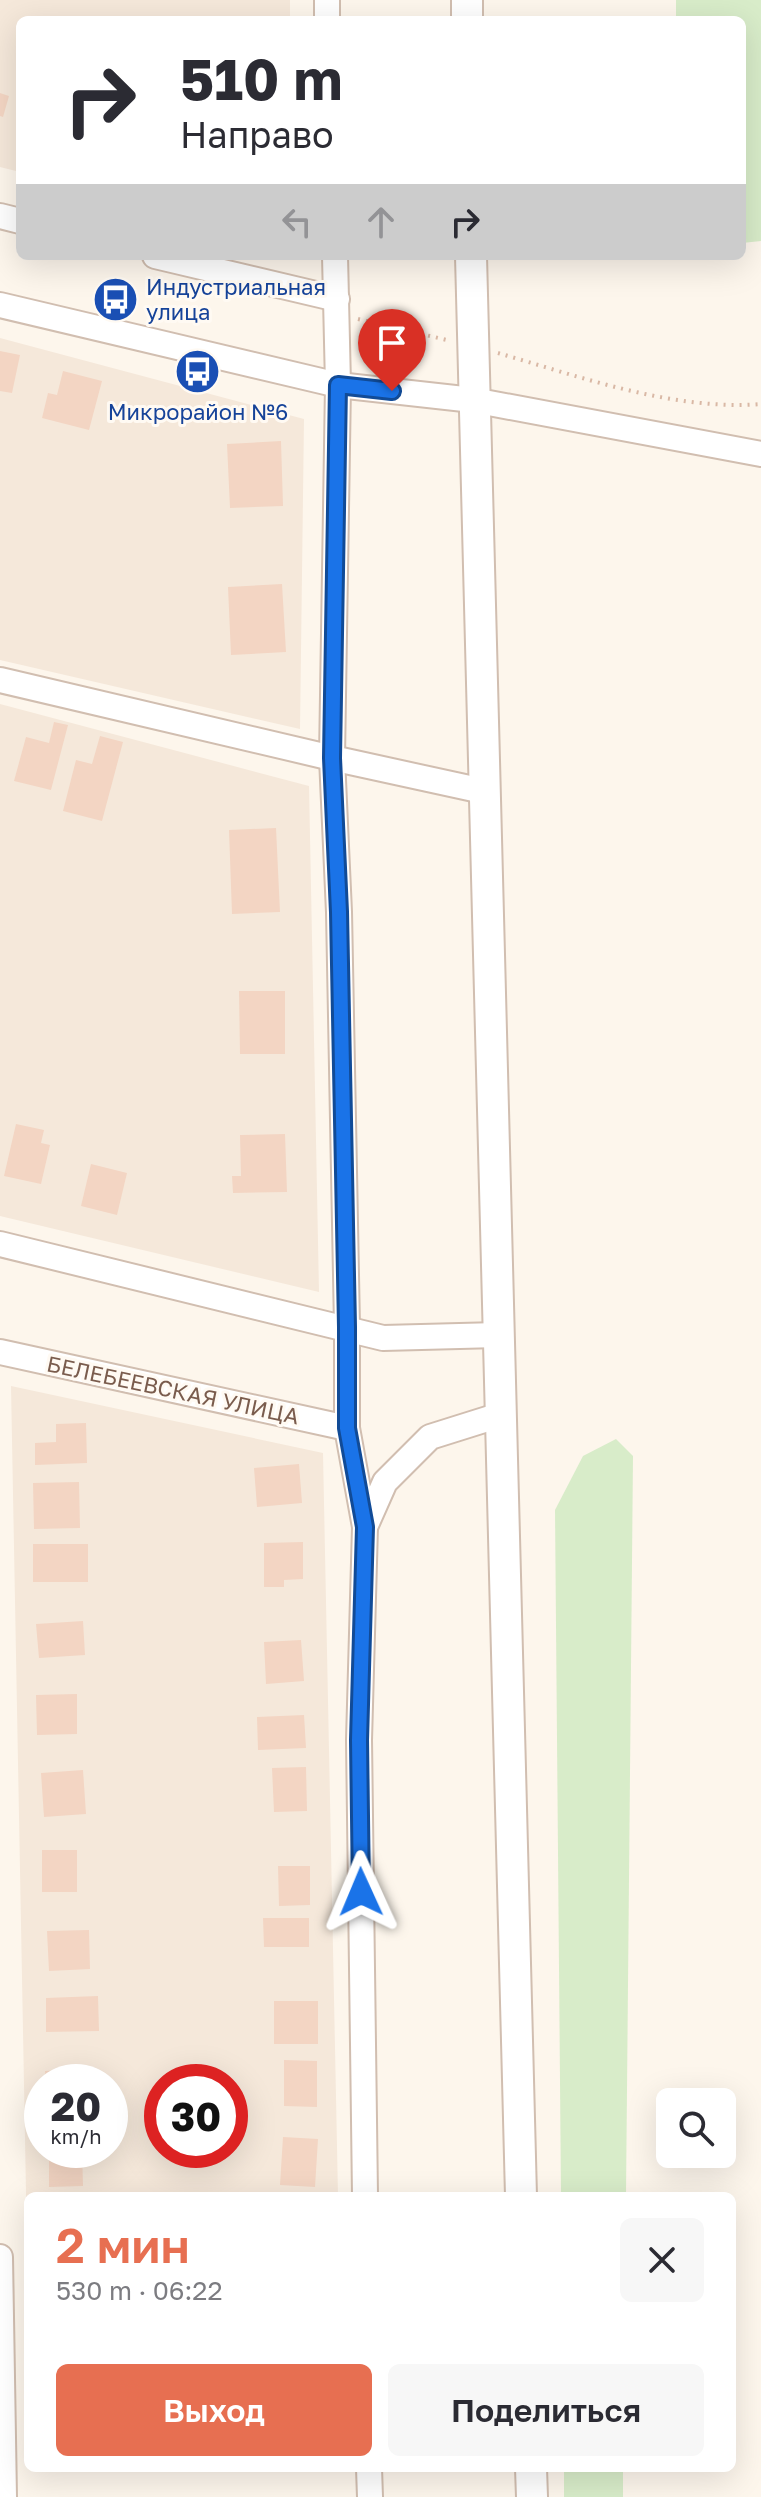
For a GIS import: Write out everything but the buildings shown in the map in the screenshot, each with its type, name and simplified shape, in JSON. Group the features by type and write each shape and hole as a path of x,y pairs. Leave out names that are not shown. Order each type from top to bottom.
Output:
{"street":[{"path":"170,260 337,306"},
{"path":"335,260 338,385 332,758 339,912 347,1428 365,1527 359,1740 365,2192"},
{"path":"471,260 521,2192"},
{"path":"0,305 338,385 473,400 761,454"},
{"path":"0,680 483,791"},
{"path":"0,1244 383,1338 498,1335"},
{"name":"БЕЛЕБЕЕВСКАЯ УЛИЦА","path":"0,1352 347,1428"},
{"path":"365,1527 385,1482 430,1437 500,1415"},
{"path":"0,2257 2,2497"},
{"path":"369,2472 370,2497"},
{"path":"531,2472 532,2497"}],"path":[{"path":"337,306 623,389 727,407 761,404"}],"shaded area":[{"path":"0,0 290,0 290,16 16,16 16,171 0,167"},
{"path":"0,338 304,419 300,729 0,660"},
{"path":"0,704 309,786 319,1292 0,1216"},
{"path":"11,1386 323,1453 338,2192 26,2192 26,2168 128,2168 128,2064 24,2064 24,2085"}],"green space":[{"path":"676,0 761,0 761,241 746,243 746,16 676,16"},
{"path":"616,1439 633,1456 626,2192 561,2192 555,1510 583,1456"},
{"path":"564,2472 623,2472 623,2497 564,2497"}],"place":[{"name":"Индустриальная улица","path":"115,300"},
{"name":"Микрорайон №6","path":"198,371"}],"route":[{"path":"361,1892 359,1740 365,1527 347,1428 339,912 332,758 338,385 392,391"}]}
